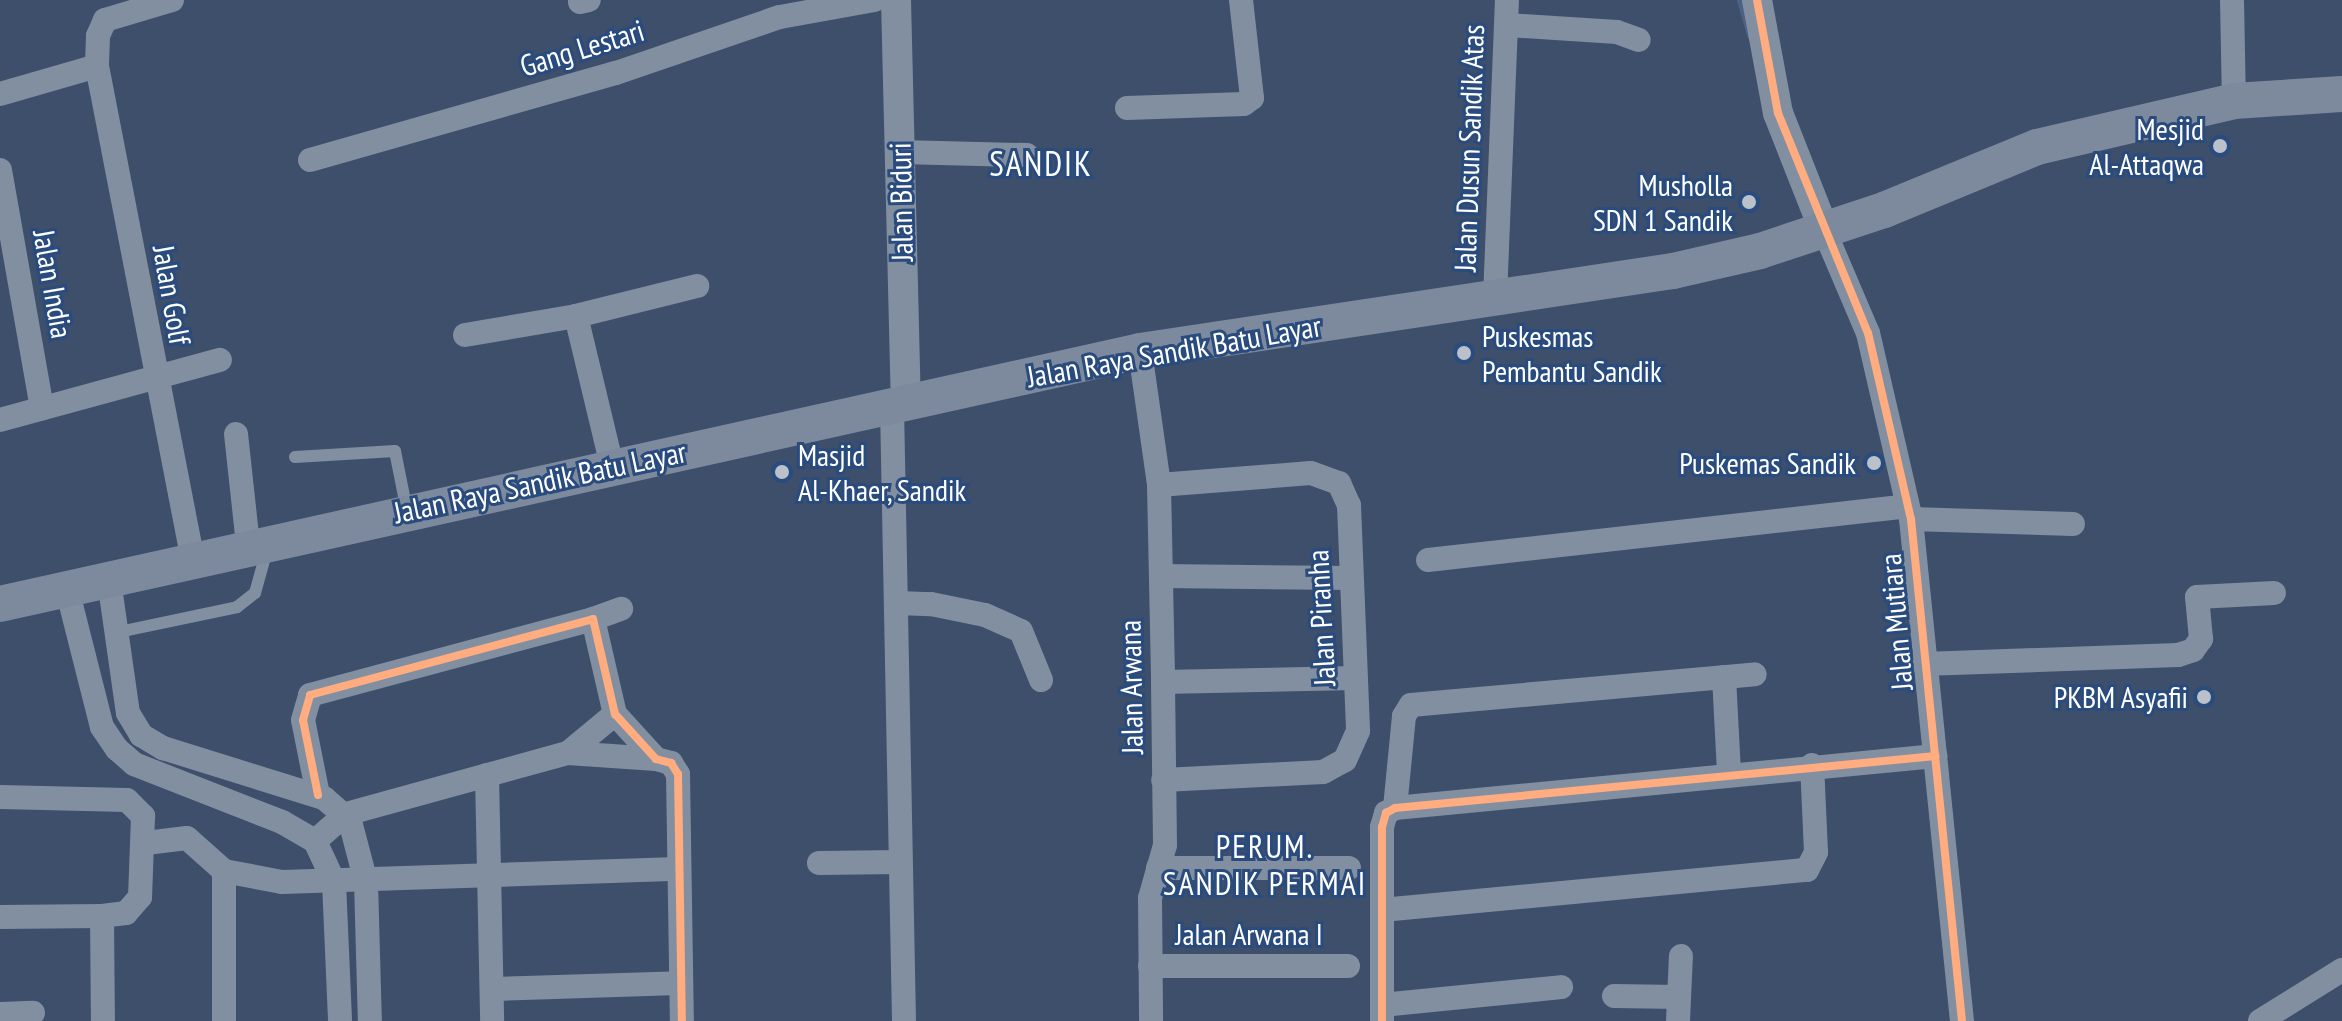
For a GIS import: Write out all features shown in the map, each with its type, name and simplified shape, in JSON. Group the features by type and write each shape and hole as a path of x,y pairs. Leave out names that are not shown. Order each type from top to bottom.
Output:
{"main road":[{"name":"Jalan Raya Sandik Batu Layar","path":"0,604 193,561 258,543 1140,351 1673,271 1824,230 2037,147 2234,101 2342,94"}],"street":[{"name":"Jalan Golf","path":"172,0 111,16 101,25 97,66 193,561"},
{"name":"Gang Lestari","path":"310,160 616,73 780,17 874,0"},
{"name":"Jalan Biduri","path":"896,0 900,152 899,405"},
{"path":"1127,108 1244,104 1252,98 1241,0"},
{"name":"Jalan Dusun Sandik Atas","path":"1495,298 1507,0"},
{"path":"1757,0 1778,113 1824,230"},
{"path":"2232,0 2234,101"},
{"path":"1507,25 1617,32 1639,40"},
{"path":"0,94 97,66"},
{"path":"900,152 1027,155"},
{"name":"Jalan India","path":"0,170 42,408"},
{"name":"Jalan Mutiara","path":"1824,230 1868,333 1909,513 1962,1021"},
{"path":"465,335 576,316 697,286"},
{"path":"576,316 612,466"},
{"name":"Jalan Arwana","path":"1140,351 1159,485 1163,682 1165,845 1150,898 1151,1021"},
{"path":"0,420 220,360"},
{"path":"899,405 897,603 904,1021"},
{"path":"236,434 258,543"},
{"name":"Jalan Piranha","path":"1159,485 1323,474 1346,493 1358,719 1350,753 1323,772 1163,780"},
{"path":"1428,560 1909,513 2073,524"},
{"path":"1161,576 1349,578"},
{"path":"109,580 114,633 128,713 148,740 318,795 346,814 359,844 366,882 370,1021"},
{"path":"67,589 102,727 134,764 282,822 315,841 334,882 340,1021"},
{"path":"1923,664 2178,655 2193,650 2201,639 2197,597 2274,593"},
{"path":"897,603 931,604 985,615 1021,631 1041,680"},
{"path":"318,795 303,720 310,695 621,609"},
{"path":"593,619 615,714 656,759"},
{"path":"1395,808 1404,716 1411,705 1755,674"},
{"path":"1724,677 1729,773"},
{"path":"1163,682 1355,678"},
{"path":"568,753 615,714"},
{"path":"134,764 148,740"},
{"path":"315,841 346,814 568,753 656,759 671,763 678,774 682,1021"},
{"path":"1561,987 1382,1013 1382,827 1386,813 1395,808 1729,773 1936,756"},
{"path":"1382,910 1807,870 1816,852 1812,765"},
{"path":"487,775 492,1021"},
{"path":"0,797 127,800 143,816 146,843 138,902 126,913 0,917"},
{"path":"146,843 175,837 196,840 224,871 282,882 366,882 678,869"},
{"path":"819,863 900,862"},
{"path":"1158,868 1349,868"},
{"path":"224,871 224,1021"},
{"path":"102,916 103,1021"},
{"path":"1614,996 1678,1009 1681,956"},
{"name":"Jalan Arwana I","path":"1150,966 1348,966"},
{"path":"2260,1021 2342,970"},
{"path":"492,989 679,983"},
{"path":"0,1014 33,1013"}],"lane":[{"path":"295,457 395,451 407,511"},
{"path":"114,633 237,607 255,593 258,543"}],"waterway":[{"path":"1740,0 1750,36"}],"cycle path":[{"path":"1757,0 1778,113 1868,333 1911,519 1962,1021"},
{"path":"318,795 303,720 310,695 593,619 615,714 656,759 671,763 678,774 682,1021"},
{"path":"1382,1021 1382,827 1386,813 1395,808 1936,756"}],"place":[{"name":"Mesjid Al-Attaqwa","path":"2220,146"},
{"name":"Musholla SDN 1 Sandik","path":"1749,202"},
{"name":"Puskesmas Pembantu Sandik","path":"1464,353"},
{"name":"Puskemas Sandik","path":"1874,463"},
{"name":"Masjid Al-Khaer, Sandik","path":"782,472"},
{"name":"PKBM Asyafii","path":"2204,697"}],"district":[{"name":"SANDIK","path":"1041,164"},
{"name":"PERUM. SANDIK PERMAI","path":"1265,866"}]}
